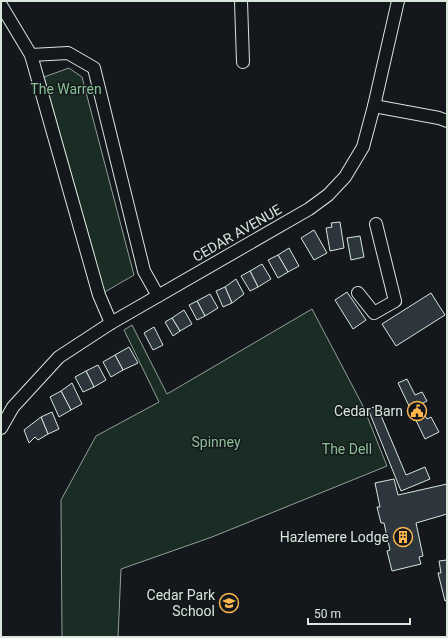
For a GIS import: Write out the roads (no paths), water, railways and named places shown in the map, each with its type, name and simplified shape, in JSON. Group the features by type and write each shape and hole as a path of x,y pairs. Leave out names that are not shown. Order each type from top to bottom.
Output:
{"street":[{"path":"241,1 243,62"},
{"name":"CEDAR AVENUE","path":"1,428 13,407 59,357 111,323 309,209 328,195 345,177 363,147 398,1"},
{"path":"1,4 31,56 99,295 111,323"},
{"path":"31,56 68,53 94,68 144,271 158,296"},
{"path":"374,106 439,118 447,121"},
{"path":"358,293 374,313 395,300 376,224"}],"place":[{"name":"Cedar Barn","path":"417,411"},
{"name":"Hazlemere Lodge","path":"403,537"},
{"name":"Cedar Park School","path":"229,603"}],"park label":[{"name":"The Warren","path":"66,89"},
{"name":"Spinney","path":"216,442"},
{"name":"The Dell","path":"347,449"}]}
